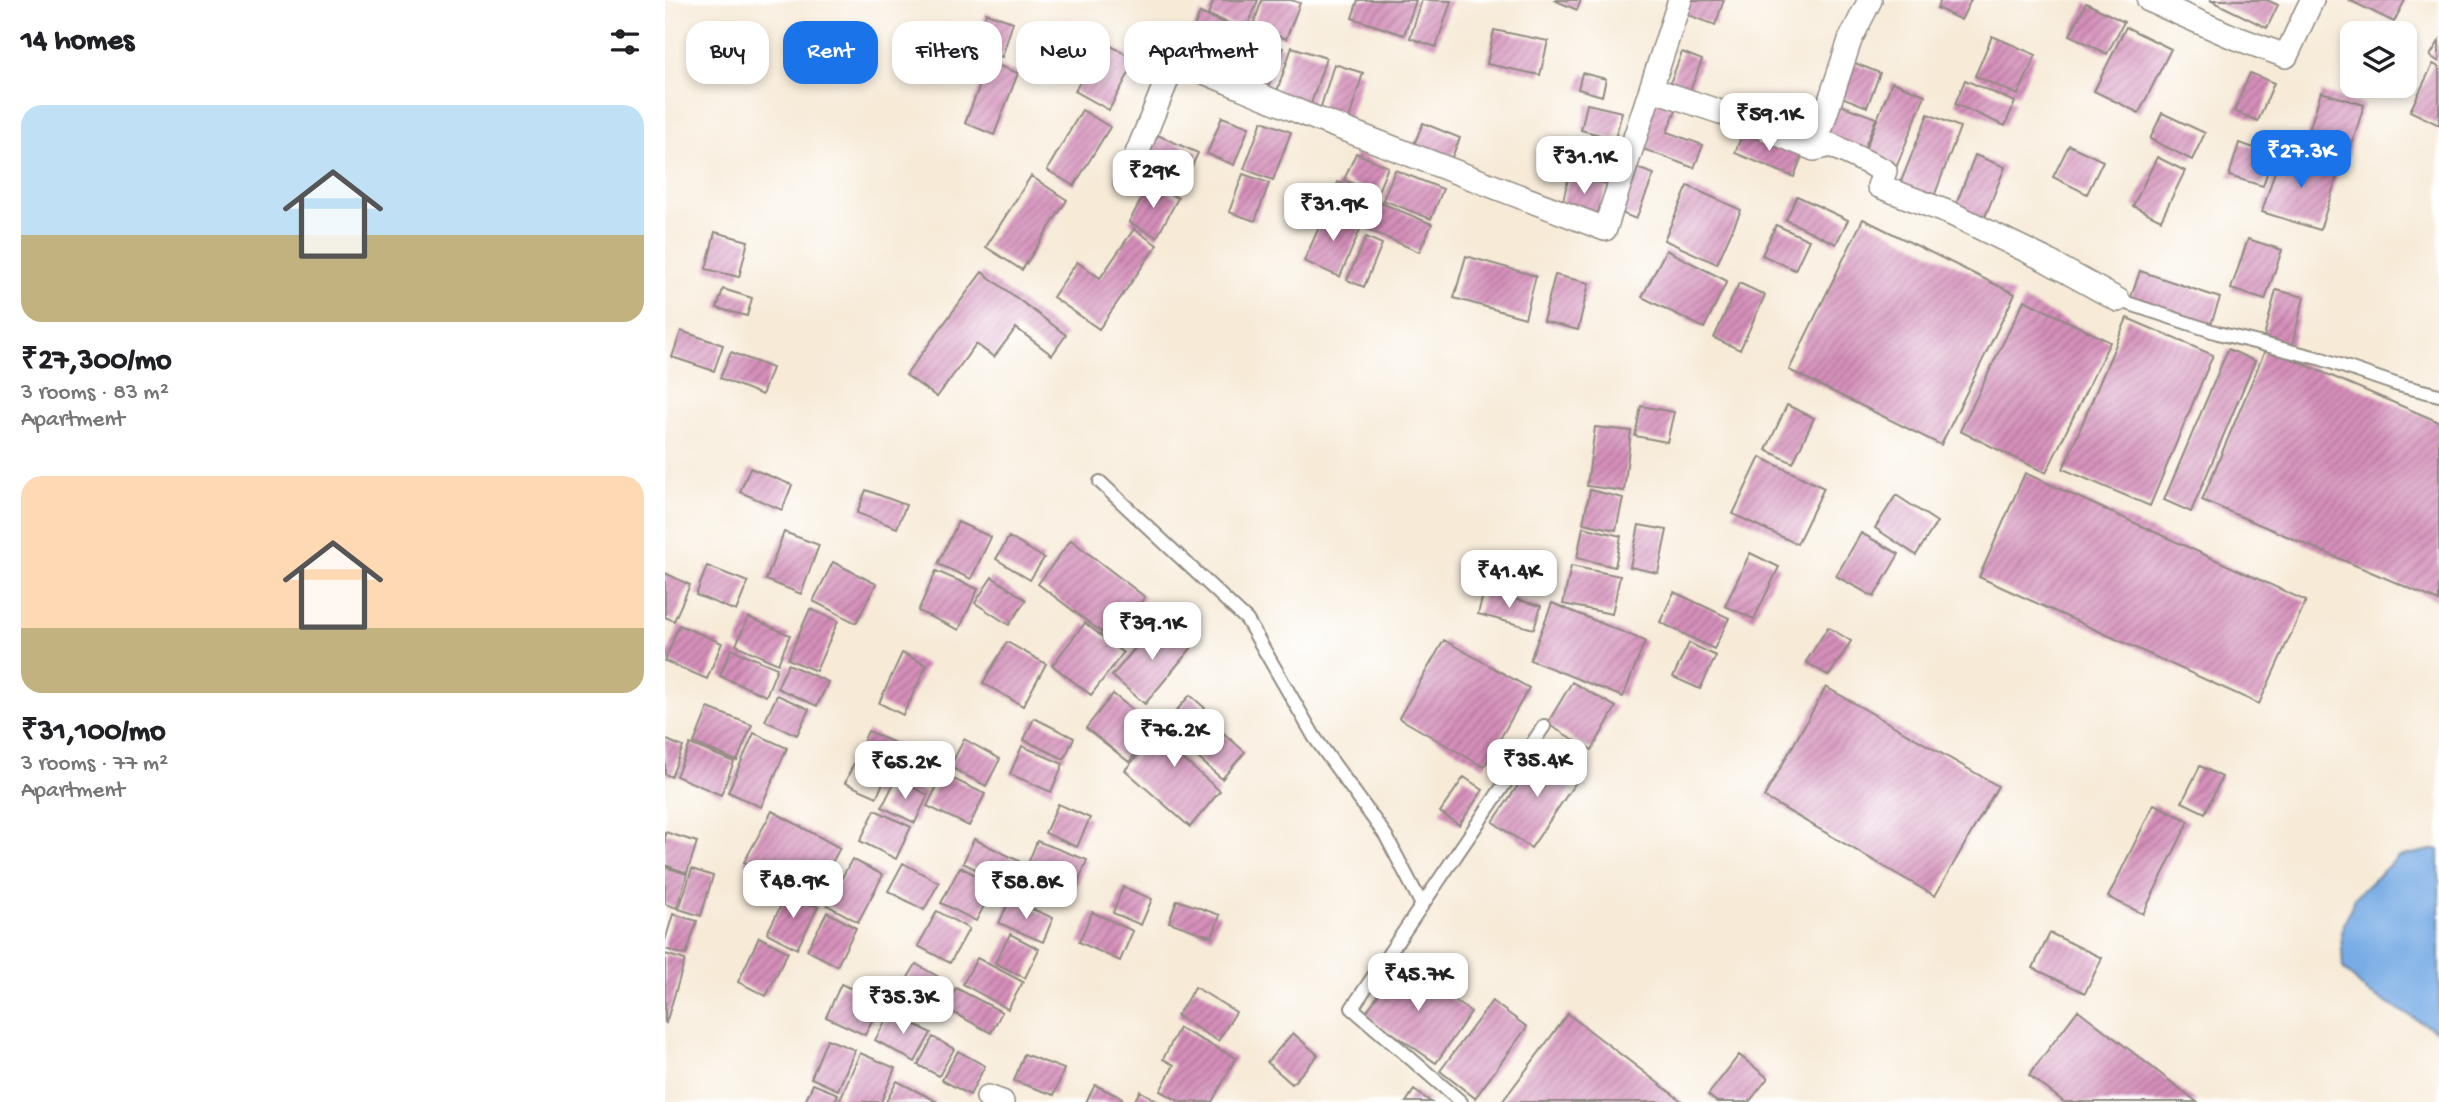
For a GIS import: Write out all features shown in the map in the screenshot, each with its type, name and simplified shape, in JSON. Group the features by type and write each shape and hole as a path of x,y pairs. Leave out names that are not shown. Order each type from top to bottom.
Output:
{"street":[{"path":"1125,183 1175,60 1307,115 1605,229 1680,0"},
{"path":"1814,149 1850,40 1870,0"},
{"path":"2149,0 2231,36 2286,56 2312,0"},
{"path":"1652,89 1744,120 1814,149 1831,145 1885,171 1879,187 1952,214 2044,259 2118,300"}],"lane":[{"path":"2118,300 2207,330 2322,359 2439,395"},
{"path":"1100,482 1247,620 1315,738 1386,836 1422,905"},
{"path":"1461,1102 1352,1008 1544,726"}],"water":[{"path":"2439,850 2439,1032 2368,993 2343,968 2341,932 2355,897 2398,857"}],"building":[{"path":"1214,0 1258,0 1250,21 1223,21 1208,15"},
{"path":"1262,0 1291,0 1300,3 1286,39 1281,37 1281,21 1255,21"},
{"path":"1358,0 1416,0 1404,35 1352,18"},
{"path":"1422,0 1451,1 1436,47 1410,38"},
{"path":"1554,0 1581,0 1577,10"},
{"path":"1690,0 1724,0 1715,25 1685,14"},
{"path":"1941,0 1971,0 1961,20 1937,8"},
{"path":"2210,0 2267,0 2278,5 2267,28"},
{"path":"2349,0 2405,0 2394,21"},
{"path":"2086,3 2124,22 2107,54 2070,35"},
{"path":"986,13 1013,22 1002,57 1002,21 983,21"},
{"path":"1200,13 1219,21 1196,21"},
{"path":"2126,27 2171,49 2139,113 2094,91"},
{"path":"1494,30 1548,41 1540,75 1487,64"},
{"path":"1992,36 2036,55 2018,95 1975,76"},
{"path":"2439,41 2439,62 2430,56"},
{"path":"1110,45 1124,53 1124,82 1109,110 1075,91 1079,84 1110,84"},
{"path":"1292,47 1326,58 1309,110 1275,97"},
{"path":"1682,52 1702,60 1687,99 1667,91"},
{"path":"1847,60 1880,73 1867,107 1834,94"},
{"path":"1334,64 1363,73 1348,122 1319,113"},
{"path":"2433,64 2439,67 2439,125 2410,111"},
{"path":"1002,67 1016,72 994,135 965,123 980,84 1002,84"},
{"path":"1582,73 1606,79 1602,96 1578,89"},
{"path":"2250,73 2274,83 2258,121 2234,111"},
{"path":"1965,80 2015,102 2005,126 1955,104"},
{"path":"1892,82 1925,95 1896,168 1863,155"},
{"path":"1250,84 1269,84 1267,90"},
{"path":"2321,92 2364,105 2345,167 2302,153"},
{"path":"1655,94 1669,100 1667,106 1676,110 1667,132 1703,145 1694,168 1635,146"},
{"path":"1835,103 1876,118 1863,152 1822,136"},
{"path":"1587,104 1622,112 1615,139 1581,130"},
{"path":"1082,110 1110,127 1074,186 1047,170"},
{"path":"2162,113 2205,133 2192,160 2150,139"},
{"path":"1928,114 1960,127 1932,202 1898,189"},
{"path":"1222,117 1249,127 1234,165 1207,154"},
{"path":"1262,121 1291,132 1273,180 1244,169"},
{"path":"1423,123 1460,138 1449,164 1412,149"},
{"path":"1744,129 1803,153 1794,177 1735,153"},
{"path":"1153,133 1198,153 1180,192 1136,172"},
{"path":"2239,143 2273,154 2263,186 2229,176"},
{"path":"2069,145 2103,161 2087,194 2053,177"},
{"path":"2282,149 2340,167 2320,230 2262,212"},
{"path":"1356,153 1388,167 1377,194 1344,180"},
{"path":"1975,155 2005,167 1983,222 1954,210"},
{"path":"2157,157 2185,171 2161,220 2133,206"},
{"path":"1631,166 1654,174 1636,219 1614,210"},
{"path":"1395,170 1443,189 1431,219 1383,200"},
{"path":"1243,174 1269,183 1255,221 1229,212"},
{"path":"1569,175 1607,184 1599,218 1561,209"},
{"path":"1031,176 1067,200 1022,270 986,247"},
{"path":"1338,182 1375,198 1366,221 1328,206"},
{"path":"1150,183 1178,198 1157,237 1129,222"},
{"path":"1688,186 1741,210 1717,264 1664,240"},
{"path":"1797,196 1848,220 1836,244 1786,220"},
{"path":"1379,202 1432,224 1419,252 1367,229"},
{"path":"1327,209 1362,225 1340,277 1304,261"},
{"path":"1863,219 2015,294 1941,445 1789,370"},
{"path":"1776,225 1809,240 1795,270 1762,255"},
{"path":"1134,229 1157,245 1099,329 1053,297 1077,262 1100,278"},
{"path":"715,232 748,241 739,277 706,269"},
{"path":"1366,237 1382,244 1364,287 1347,280"},
{"path":"2248,239 2282,250 2265,300 2231,289"},
{"path":"1666,250 1727,281 1704,328 1642,297"},
{"path":"1466,256 1536,276 1525,318 1454,298"},
{"path":"2140,271 2220,298 2210,327 2130,300"},
{"path":"982,272 1066,335 1052,355 1016,328 994,357 976,344 937,397 906,375"},
{"path":"1555,275 1589,283 1578,330 1543,321"},
{"path":"1739,283 1765,295 1740,350 1714,338"},
{"path":"723,289 752,298 747,316 717,308"},
{"path":"2276,290 2304,297 2292,345 2264,337"},
{"path":"2024,300 2110,342 2046,473 1960,431"},
{"path":"2127,318 2213,355 2150,506 2063,469"},
{"path":"681,331 723,345 714,371 672,357"},
{"path":"2266,348 2439,422 2439,601 2202,500"},
{"path":"2228,349 2255,361 2191,512 2164,500"},
{"path":"731,352 772,368 762,395 720,378"},
{"path":"1787,405 1814,418 1793,463 1766,450"},
{"path":"1641,406 1674,412 1667,442 1635,436"},
{"path":"1595,427 1631,431 1624,491 1587,486"},
{"path":"1760,457 1824,488 1797,544 1733,514"},
{"path":"750,468 792,485 782,510 740,492"},
{"path":"2025,473 2306,601 2259,704 1979,577"},
{"path":"866,490 906,505 897,528 857,513"},
{"path":"1590,490 1623,498 1616,530 1583,523"},
{"path":"1896,495 1937,522 1916,555 1875,528"},
{"path":"958,522 991,537 971,579 938,564"},
{"path":"1639,525 1667,530 1658,573 1630,567"},
{"path":"1583,527 1621,536 1615,567 1577,558"},
{"path":"784,532 819,545 801,594 766,580"},
{"path":"1861,533 1899,554 1874,597 1836,576"},
{"path":"1009,537 1044,558 1030,580 996,559"},
{"path":"1071,540 1145,597 1112,640 1038,584"},
{"path":"1750,553 1779,567 1754,619 1725,606"},
{"path":"833,562 876,584 856,623 813,601"},
{"path":"707,566 748,582 736,611 696,595"},
{"path":"1571,566 1620,576 1612,614 1563,604"},
{"path":"936,571 978,589 959,630 918,611"},
{"path":"665,573 690,585 674,621 665,617"},
{"path":"992,577 1026,600 1009,625 975,603"},
{"path":"1484,591 1541,606 1534,629 1478,614"},
{"path":"1674,592 1729,618 1714,649 1660,622"},
{"path":"1552,603 1645,641 1623,697 1530,660"},
{"path":"810,609 838,621 816,671 788,659"},
{"path":"748,617 790,635 778,664 736,645"},
{"path":"1159,619 1192,647 1145,704 1112,676"},
{"path":"1085,623 1123,653 1091,695 1052,665"},
{"path":"679,625 722,643 707,679 665,661"},
{"path":"1828,627 1851,641 1829,676 1806,662"},
{"path":"1444,640 1529,688 1484,767 1399,718"},
{"path":"1007,642 1046,664 1023,706 983,683"},
{"path":"1689,643 1716,656 1700,689 1673,677"},
{"path":"731,649 777,668 766,696 720,676"},
{"path":"902,653 927,665 903,715 879,703"},
{"path":"788,664 828,682 817,706 777,688"},
{"path":"1572,682 1616,707 1592,750 1547,724"},
{"path":"1826,687 1998,786 1935,896 1764,797"},
{"path":"1113,694 1156,728 1129,762 1086,728"},
{"path":"777,695 809,709 797,735 765,721"},
{"path":"1190,695 1205,708 1170,748 1220,791 1190,827 1125,770"},
{"path":"708,708 752,725 737,761 694,743"},
{"path":"1203,715 1245,752 1222,779 1180,742"},
{"path":"1034,718 1074,738 1064,759 1024,740"},
{"path":"868,731 899,745 877,797 845,783"},
{"path":"754,733 787,748 761,807 728,792"},
{"path":"665,739 683,747 671,777 665,774"},
{"path":"964,739 1000,759 986,786 950,767"},
{"path":"690,744 734,762 721,795 676,776"},
{"path":"1022,746 1063,764 1051,792 1010,774"},
{"path":"1542,750 1580,776 1531,848 1493,822"},
{"path":"2200,766 2222,777 2205,813 2182,802"},
{"path":"943,774 985,794 969,826 927,806"},
{"path":"1464,777 1483,790 1459,825 1440,812"},
{"path":"896,779 928,795 915,823 882,807"},
{"path":"1058,804 1090,818 1077,847 1045,833"},
{"path":"2154,804 2189,821 2143,914 2108,897"},
{"path":"875,810 911,827 896,859 860,841"},
{"path":"772,811 840,848 812,899 744,862"},
{"path":"665,832 697,842 687,873 665,865"},
{"path":"974,839 1019,861 1008,885 963,863"},
{"path":"1037,841 1087,860 1075,890 1025,871"},
{"path":"852,859 883,875 858,922 827,905"},
{"path":"903,863 939,883 924,910 888,891"},
{"path":"665,867 687,874 677,908 665,904"},
{"path":"960,867 995,885 976,921 941,903"},
{"path":"692,869 713,876 701,916 679,909"},
{"path":"1123,887 1152,899 1141,925 1113,913"},
{"path":"788,892 818,907 797,949 767,933"},
{"path":"1010,899 1053,918 1043,942 999,923"},
{"path":"1177,900 1220,915 1212,937 1169,922"},
{"path":"937,911 969,929 950,963 918,946"},
{"path":"827,912 856,928 837,966 807,950"},
{"path":"1092,912 1133,931 1120,961 1079,942"},
{"path":"673,914 697,921 686,955 665,949"},
{"path":"2050,933 2102,958 2085,993 2033,968"},
{"path":"1010,934 1039,949 1025,978 995,963"},
{"path":"759,937 788,952 766,996 738,982"},
{"path":"665,954 685,960 666,1023 665,1022"},
{"path":"977,958 1023,982 1008,1009 963,984"},
{"path":"1400,963 1471,1012 1436,1063 1365,1014"},
{"path":"916,964 951,984 928,1022 894,1001"},
{"path":"841,984 881,1002 865,1035 826,1017"},
{"path":"1195,987 1236,1012 1218,1041 1177,1016"},
{"path":"956,988 1002,1012 991,1033 945,1008"},
{"path":"1492,1001 1527,1027 1475,1098 1440,1071"},
{"path":"2078,1010 2197,1102 2064,1102 2029,1075"},
{"path":"891,1011 931,1033 915,1062 875,1040"},
{"path":"1568,1014 1683,1102 1502,1102"},
{"path":"1179,1028 1236,1058 1212,1102 1181,1102 1160,1091 1174,1065 1163,1059"},
{"path":"1293,1033 1318,1055 1292,1084 1267,1062"},
{"path":"933,1037 954,1049 939,1076 918,1065"},
{"path":"827,1039 855,1050 838,1090 811,1078"},
{"path":"958,1051 985,1066 970,1095 942,1080"},
{"path":"860,1053 895,1068 881,1102 839,1102"},
{"path":"1024,1054 1064,1069 1054,1095 1014,1081"},
{"path":"1739,1055 1768,1078 1749,1102 1717,1102 1708,1095"},
{"path":"897,1081 938,1102 886,1102"},
{"path":"813,1084 838,1094 835,1102 805,1102"},
{"path":"1095,1085 1122,1098 1120,1102 1086,1102"},
{"path":"1414,1090 1431,1102 1406,1102"},
{"path":"1140,1091 1159,1102 1134,1102"}]}
